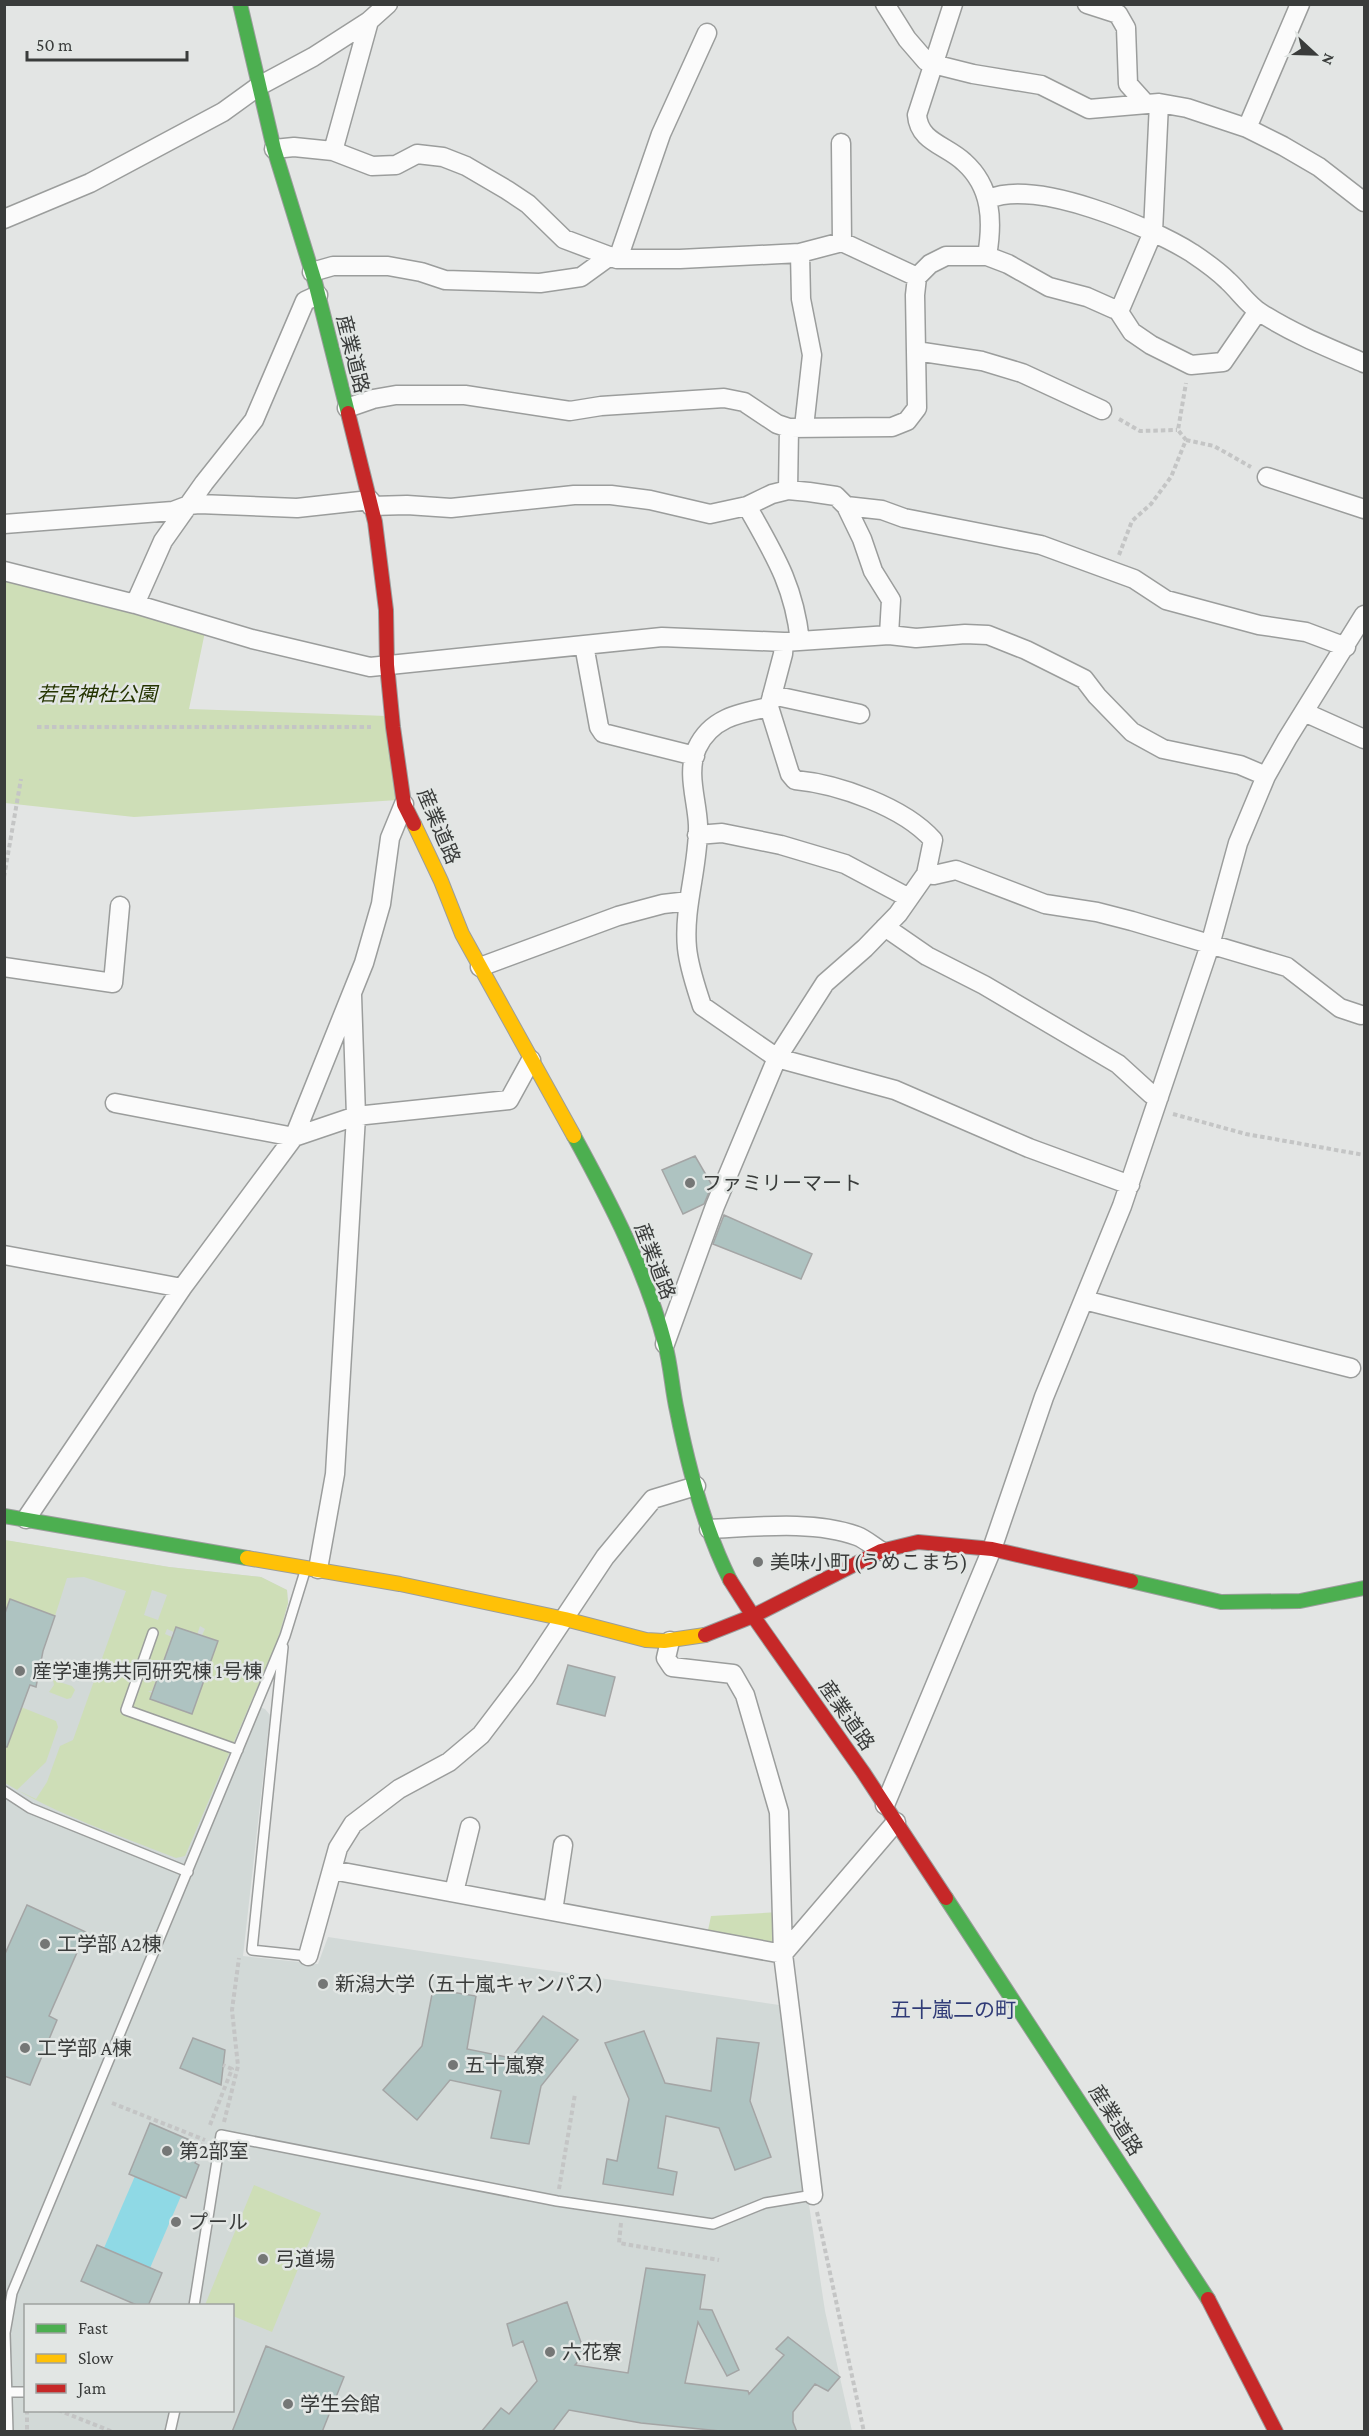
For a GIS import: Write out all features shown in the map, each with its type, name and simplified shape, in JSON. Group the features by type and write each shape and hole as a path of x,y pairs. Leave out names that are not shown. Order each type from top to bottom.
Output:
{"street":[{"name":"産業道路","path":"240,4 274,149 312,272 375,522 386,610 387,665 393,727 404,804 441,881 462,934 609,1199 645,1285 665,1344 677,1413 696,1486 709,1529 729,1578 885,1805 1202,2287 1276,2432"},
{"path":"4,219 90,183 223,112 259,86 303,63 369,21 388,4"},
{"path":"885,4 907,39 926,61 933,64 973,75 1041,85 1089,109 1153,104 1187,108 1247,128 1319,167 1365,202"},
{"path":"953,4 917,115 918,125 922,133 964,162 982,182 990,209 987,256"},
{"path":"1087,4 1118,14 1126,28 1128,84 1153,104"},
{"path":"1247,128 1300,4"},
{"path":"333,151 369,21"},
{"path":"312,272 333,266 388,266 421,272 446,280 540,283 580,277 616,258 621,250 661,134 706,33"},
{"path":"1117,309 1121,307 1153,232 1153,104"},
{"path":"841,143 842,242"},
{"path":"274,149 294,147 333,151 372,166 396,165 417,154 442,157 466,166 528,204 564,239 616,258 680,259 800,253 842,242 917,277"},
{"path":"988,199 998,195 1014,194 1048,198 1081,205 1153,232 1192,254 1227,280 1258,311 1302,336 1365,363"},
{"path":"788,490 796,428 812,355 801,299 800,253"},
{"path":"347,408 396,395 465,395 570,411 601,405 724,398 744,402 777,424 796,428 892,427 907,421 917,408 915,295 917,277 930,264 946,256 987,256 1008,264 1049,287 1088,297 1117,309 1132,332 1151,345 1191,365 1223,362 1258,311"},
{"path":"135,604 163,542 254,420 305,301 318,295"},
{"path":"916,351 982,361 1022,373 1102,410"},
{"path":"1267,477 1365,509"},
{"path":"4,524 173,512 189,505 297,508 370,503 451,508 574,495 611,495 650,500 710,514 747,506 772,494 788,490 836,496 846,506 862,539 873,571 891,600 889,635"},
{"path":"665,1344 715,1206 777,1058 825,983 885,927 909,898 926,874 933,840 925,832 897,814 849,791 795,780 790,774 770,701 783,654 792,641 797,616 791,592 777,557 747,506"},
{"path":"846,506 882,510 904,518 1041,544 1134,579 1166,600 1259,625 1306,632 1346,647"},
{"path":"4,571 135,604 252,639 370,667 662,637 792,641 889,635 916,638 965,634 988,635 1035,654 1084,679 1096,696 1132,732 1163,749 1240,765 1266,777"},
{"path":"885,1805 992,1549 1044,1397 1130,1185 1209,945 1238,843 1266,777 1365,615"},
{"path":"584,645 599,727 603,733 695,756"},
{"path":"860,714 770,701 722,719 708,731 696,750 692,779 698,826 689,901 687,948 702,1006 777,1058 895,1090 1029,1148 1130,1185"},
{"path":"1304,712 1365,739"},
{"path":"26,1519 182,1288 294,1137 364,963 381,904 390,838 404,804"},
{"path":"697,835 722,833 781,845 845,864 909,898"},
{"path":"926,874 934,875 956,870 1045,904 1097,912 1287,968 1340,1008 1361,1015"},
{"path":"480,967 618,916 663,904 689,901"},
{"path":"4,967 113,983 120,906"},
{"path":"885,927 927,956 984,986 1118,1065 1157,1103"},
{"path":"312,1568 335,1474 356,1116 352,995"},
{"path":"115,1103 294,1137 356,1116 509,1100 531,1060"},
{"path":"4,1255 182,1288"},
{"path":"1084,1300 1351,1368"},
{"path":"308,1956 338,1848 353,1824 399,1789 449,1762 481,1735 525,1677 605,1557 653,1499 696,1486"},
{"path":"4,1516 400,1584 565,1619 646,1640 670,1641 698,1637 753,1616 881,1551 918,1542 992,1549 1221,1602 1300,1601 1365,1588"},
{"path":"709,1529 781,1526 834,1529 859,1537 881,1551"},
{"path":"670,1641 666,1658 672,1667 733,1674 745,1695 779,1812 783,1954 813,2195"},
{"path":"783,1954 896,1822"},
{"path":"454,1892 470,1827"},
{"path":"553,1911 563,1845"},
{"path":"332,1870 783,1954"}],"lane":[{"path":"8,2432 5,2333 12,2293 312,1568"},
{"path":"153,1633 126,1710 238,1750"},
{"path":"285,1636 252,1950 308,1956"},
{"path":"4,1791 30,1808 188,1872"},
{"path":"194,2304 221,2135 557,2201 713,2224 765,2203 813,2195"},
{"path":"6,2394 24,2392"},
{"path":"170,2432 175,2412"}],"path":[{"path":"1191,365 1182,394 1178,430 1186,440 1214,446 1267,477"},
{"path":"1102,410 1140,430 1178,430"},
{"path":"1113,572 1132,521 1151,504 1171,477 1186,440"},
{"path":"37,727 393,727"},
{"path":"4,877 21,779"},
{"path":"1157,1103 1246,1134 1365,1155"},
{"path":"197,2148 201,2150 232,2069 223,2065"},
{"path":"557,2201 575,2094"},
{"path":"112,2103 220,2146"},
{"path":"813,2195 864,2432"},
{"path":"622,2211 619,2243 719,2260"},
{"path":"27,2412 27,2432"},
{"path":"63,2412 113,2432"}],"shaded area":[{"name":"新潟大学（五十嵐キャンパス）","path":"4,1540 169,1567 261,1577 287,1590 288,1603 278,1639 250,1704 265,1709 270,1715 243,1956 318,1964 328,1937 779,2005 825,2311 852,2431 5,2431"}],"green space":[{"name":"若宮神社公園","path":"4,569 206,627 189,709 387,716 398,800 134,817 5,803"},
{"path":"5,1540 169,1567 261,1577 287,1590 288,1603 278,1639 185,1856 176,1858 110,1833 67,1815 19,1791 36,1799 47,1782 60,1746 73,1740 126,1591 84,1577 67,1578 55,1616 11,1599 5,1616","holes":["152,1590 167,1595 158,1620 144,1615","200,1626 205,1629 202,1635 218,1641 192,1714 148,1691 152,1691 172,1637 165,1634 167,1629 174,1632 176,1628 197,1635"]},
{"path":"53,1680 72,1686 75,1690 71,1698 67,1699 49,1692 54,1685"},
{"path":"21,1707 56,1721 58,1727 46,1762 17,1790 5,1783 5,1739 10,1740"},
{"path":"779,1912 779,1943 707,1935 711,1916"},
{"name":"弓道場","path":"254,2185 321,2213 272,2332 234,2316 234,2304 205,2304"}],"water":[{"path":"135,2176 181,2196 150,2268 104,2248"}],"building":[{"name":"ファミリーマート","path":"695,1156 712,1185 704,1204 683,1214 662,1170"},
{"path":"724,1215 812,1254 801,1279 713,1244"},
{"name":"産学連携共同研究棟 1号棟","path":"10,1599 55,1616 43,1651 36,1687 30,1685 7,1747 4,1747 4,1616"},
{"path":"176,1627 218,1641 192,1714 150,1699"},
{"path":"568,1665 615,1677 605,1716 557,1704"},
{"path":"27,1905 86,1932 49,2016 57,2020 30,2085 4,2076 4,1956"},
{"name":"五十嵐寮","path":"433,1989 476,1996 467,2049 511,2058 543,2016 578,2040 541,2086 529,2144 491,2138 501,2091 450,2080 417,2120 383,2090 422,2046"},
{"path":"644,2031 665,2083 711,2091 717,2038 759,2043 750,2101 771,2157 735,2170 719,2128 666,2116 658,2168 677,2172 673,2195 603,2184 607,2159 617,2161 629,2099 605,2043"},
{"name":"第2部室","path":"193,2038 225,2050 221,2085 180,2068"},
{"name":"第2部室","path":"150,2123 199,2144 195,2154 198,2155 195,2163 199,2165 186,2198 129,2174"},
{"path":"97,2245 162,2273 149,2304 134,2304 81,2281"},
{"name":"六花寮","path":"646,2268 705,2275 700,2309 712,2310 739,2370 727,2376 698,2322 685,2383 748,2391 749,2394 784,2355 776,2349 788,2337 840,2377 828,2391 815,2384 793,2412 793,2422 797,2432 730,2432 641,2423 569,2410 552,2432 481,2432 501,2408 509,2414 537,2381 523,2341 513,2346 507,2324 567,2302 585,2354 575,2365 628,2373"},
{"name":"学生会館","path":"266,2346 344,2377 322,2432 232,2432"}],"traffic: fast":[{"path":"240,4 274,149 315,282 348,413"},
{"path":"574,1136 614,1212 648,1290 667,1352 675,1403 692,1475 705,1519 730,1580"},
{"path":"4,1516 247,1558"},
{"path":"1131,1581 1221,1602 1300,1601 1364,1588"},
{"path":"946,1898 1208,2299"}],"traffic: slow":[{"path":"414,824 441,881 462,934 574,1136"},
{"path":"247,1558 400,1584 565,1619 646,1640 664,1641 705,1635"}],"traffic: jam":[{"path":"348,413 375,522 386,610 387,665 393,727 404,804 414,824"},
{"path":"705,1635 753,1616 881,1551 918,1542 992,1549 1131,1581"},
{"path":"730,1580 863,1772 946,1898"},
{"path":"1208,2299 1276,2432"}],"place":[{"name":"ファミリーマート","path":"690,1183"},
{"name":"美味小町 (うめこまち)","path":"758,1562"},
{"name":"産学連携共同研究棟 1号棟","path":"20,1671"},
{"name":"工学部 A2棟","path":"45,1944"},
{"name":"新潟大学（五十嵐キャンパス）","path":"323,1984"},
{"name":"工学部 A棟","path":"25,2048"},
{"name":"五十嵐寮","path":"453,2065"},
{"name":"第2部室","path":"167,2151"},
{"name":"プール","path":"176,2222"},
{"name":"弓道場","path":"263,2259"},
{"name":"六花寮","path":"550,2352"},
{"name":"学生会館","path":"288,2404"}],"district":[{"name":"五十嵐二の町","path":"953,2010"}]}
